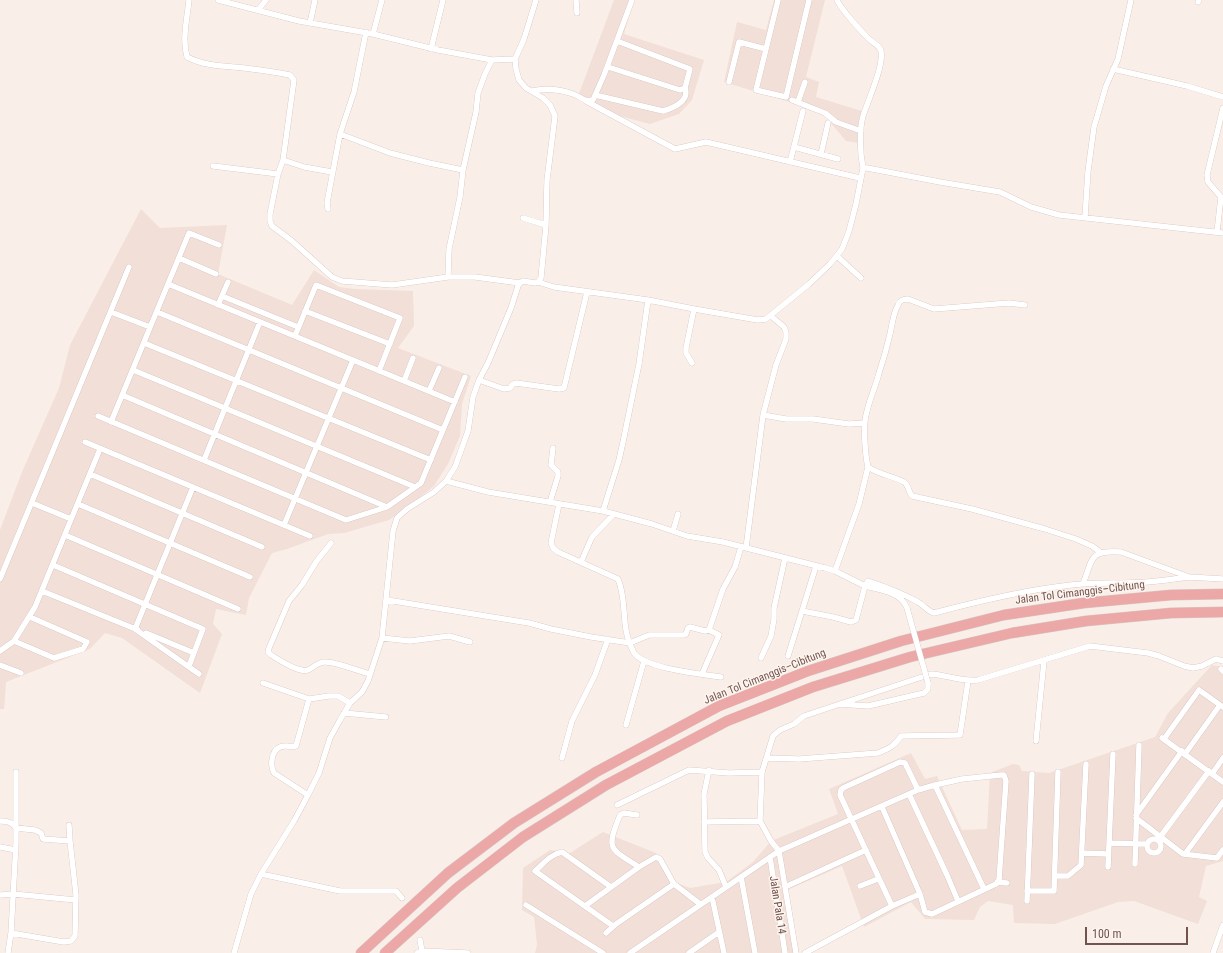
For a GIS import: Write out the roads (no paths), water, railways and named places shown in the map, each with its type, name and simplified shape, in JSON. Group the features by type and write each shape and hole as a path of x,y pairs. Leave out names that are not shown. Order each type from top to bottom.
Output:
{"highway":[{"name":"Jalan Tol Cimanggis–Cibitung","path":"361,953 448,873 514,823 596,772 720,706 808,671 894,643 1004,615 1084,603 1171,595 1223,594"},
{"path":"385,953 457,888 523,837 606,784 727,721 813,687 910,657 1012,632 1086,621 1171,613 1223,612"}],"street":[{"path":"189,0 185,34 185,49 187,57 210,65 260,70 290,75 294,80 283,160 278,174 270,221 272,226 303,250 332,277 342,281 392,285 448,277 475,277 520,283 523,281 538,282 554,287 648,300 758,320 766,319 771,316 809,284 837,256 845,242 856,204 863,168 861,158 862,118 879,68 881,52 879,46 868,39 837,0"},
{"path":"218,0 310,23 366,32 431,48 492,60 515,59"},
{"path":"258,10 266,0"},
{"path":"310,23 315,0"},
{"path":"373,34 382,0"},
{"path":"431,48 443,0"},
{"path":"536,0 524,38 515,59 518,80 543,98 550,105 555,116 547,180 546,225 541,278 538,282"},
{"path":"576,0 577,13"},
{"path":"586,101 593,100 596,95 608,67 632,0"},
{"path":"778,0 756,90 786,97 809,0"},
{"path":"1085,217 1088,171 1094,127 1106,86 1120,53 1131,0"},
{"path":"328,209 327,203 340,134 354,92 366,32"},
{"path":"596,95 663,111 670,109 681,102 686,96 687,92 685,88 690,69 617,41"},
{"path":"729,82 739,42 766,49"},
{"path":"448,277 449,249 460,197 463,170 476,112 478,93 492,60"},
{"path":"608,67 680,90 685,88"},
{"path":"1113,69 1187,86 1223,97"},
{"path":"805,82 795,101 825,113 836,122 861,131"},
{"path":"532,91 546,88 573,94 675,149 706,142 860,178"},
{"path":"863,168 993,190 1031,207 1059,215 1220,232 1221,197 1208,182 1206,175 1223,108"},
{"path":"790,162 803,111"},
{"path":"821,154 828,123"},
{"path":"340,134 390,153 463,170"},
{"path":"794,147 838,159"},
{"path":"283,160 304,167 332,172"},
{"path":"213,166 278,174"},
{"path":"523,218 546,225"},
{"path":"111,422 189,233 219,245"},
{"path":"837,256 861,278"},
{"path":"179,258 216,274"},
{"path":"0,580 129,267"},
{"path":"218,305 228,282"},
{"path":"234,953 250,894 294,822 319,773 330,738 350,703 362,692 370,674 382,638 393,531 397,518 407,509 434,492 446,481 459,457 468,431 473,397 479,380 498,343 520,283"},
{"path":"168,284 455,402"},
{"path":"295,336 316,285 400,318 379,371"},
{"path":"479,380 504,389 510,388 516,383 559,389 564,388 587,292"},
{"path":"222,296 298,327"},
{"path":"835,571 859,504 868,467 865,423 867,410 890,335 892,321 901,301 908,299 934,309 1008,303 1025,306"},
{"path":"603,511 616,471 623,442 639,364 648,300"},
{"path":"692,363 686,353 686,348 694,309"},
{"path":"305,311 390,344"},
{"path":"111,312 150,327"},
{"path":"157,312 443,430"},
{"path":"709,630 723,589 743,548 763,416 776,365 786,339 784,327 771,316"},
{"path":"204,460 260,322"},
{"path":"144,342 431,460"},
{"path":"404,381 413,358"},
{"path":"284,525 353,360"},
{"path":"429,391 439,368"},
{"path":"133,370 415,487"},
{"path":"98,416 346,520 387,507 422,483 465,377"},
{"path":"122,395 387,507"},
{"path":"763,416 786,419 813,418 849,424 865,423"},
{"path":"85,442 310,536"},
{"path":"550,502 558,476 558,472 552,468 551,465 552,448"},
{"path":"0,651 14,641 30,617 53,565 100,449"},
{"path":"868,467 874,471 904,482 912,496 972,509 1045,529 1076,539 1092,546 1100,552"},
{"path":"90,474 262,547"},
{"path":"446,481 488,492 603,511 652,524 687,536 722,542 835,571 865,586 902,598 907,608 928,683 928,689 924,693 868,706 840,704"},
{"path":"135,629 192,487"},
{"path":"32,503 72,519"},
{"path":"78,504 250,577"},
{"path":"559,504 551,543 553,548 558,552 618,579 622,587 626,631 635,653 644,661 683,672 721,677"},
{"path":"582,562 592,537 614,514"},
{"path":"672,531 678,514"},
{"path":"65,535 238,609"},
{"path":"331,543 289,601 268,652 298,670 309,670 319,662 326,662 370,674"},
{"path":"1083,584 1093,556 1100,552 1121,552 1190,577"},
{"path":"761,658 770,636 774,619 774,608 785,558"},
{"path":"53,565 203,629 189,666"},
{"path":"788,656 816,566"},
{"path":"802,611 854,622 856,620 865,586 868,581 894,589 921,603 928,611 934,613 986,599 1083,584 1147,582 1190,577 1223,579"},
{"path":"42,590 194,653"},
{"path":"387,600 529,623 551,629 608,640 630,642 649,636 684,635 690,626 709,630 719,635 702,674"},
{"path":"14,641 54,658 82,650 87,642 30,617"},
{"path":"135,629 200,674"},
{"path":"382,638 410,641 449,636 470,642"},
{"path":"562,758 572,721 595,675 608,640"},
{"path":"796,953 779,851 771,841 760,821 762,772 773,736 780,730 794,724 804,716 931,674 968,681 978,680 1090,646 1148,653 1188,667 1198,667 1215,659 1223,661"},
{"path":"626,725 644,661"},
{"path":"1036,742 1044,661"},
{"path":"0,665 21,673"},
{"path":"767,758 799,759 878,753 897,743 900,736 960,735 968,681"},
{"path":"263,683 309,699 338,696 350,703"},
{"path":"1136,816 1183,753 1221,706 1199,690 1162,738 1183,753 1210,772 1223,782"},
{"path":"308,794 274,773 272,769 272,762 276,750 281,746 296,746 309,699"},
{"path":"344,713 386,717"},
{"path":"1135,864 1139,745"},
{"path":"1108,867 1113,754"},
{"path":"1109,843 1146,844 1149,840 1159,838 1210,772 1223,758"},
{"path":"892,906 878,879 840,795 841,790 897,763 903,762 905,763 918,790"},
{"path":"1055,876 1068,876 1082,865 1086,764"},
{"path":"617,805 690,770 709,770 729,773 762,772"},
{"path":"709,770 704,794 705,852 708,858 720,870 726,887"},
{"path":"8,953 12,933 16,850 16,772"},
{"path":"1027,890 1054,891 1058,772"},
{"path":"1027,901 1032,774"},
{"path":"630,953 779,851 918,790 962,779 1004,775 1006,781 998,882"},
{"path":"935,785 984,889"},
{"path":"909,794 958,901"},
{"path":"1185,854 1223,802"},
{"path":"882,807 920,894 925,912 930,914 935,912 998,882 1007,883"},
{"path":"636,815 624,813 620,815 611,842 615,852 639,867"},
{"path":"1136,816 1159,838 1183,854 1217,858 1223,850"},
{"path":"0,821 7,821 13,824 16,828 35,830 41,833 43,839 70,841"},
{"path":"704,822 760,821"},
{"path":"12,933 64,942 71,941 75,936 76,900 69,824"},
{"path":"1146,844 1150,853 1155,854 1159,852 1161,848 1159,838"},
{"path":"0,847 16,850"},
{"path":"785,887 866,850"},
{"path":"611,887 562,852 551,857 535,871 613,926"},
{"path":"1082,853 1108,854"},
{"path":"585,906 652,858 656,857 660,859 674,884 700,904"},
{"name":"Jalan Pala 14","path":"770,857 785,953"},
{"path":"261,874 340,891 396,891 402,898"},
{"path":"741,877 755,953"},
{"path":"860,886 878,879"},
{"path":"606,934 613,926 674,884"},
{"path":"0,895 13,894 76,900"},
{"path":"805,953 892,906 920,894"},
{"path":"712,897 724,953"},
{"path":"526,905 603,953"},
{"path":"1213,953 1223,925"},
{"path":"689,953 719,932"},
{"path":"420,940 420,952 468,953"}]}
